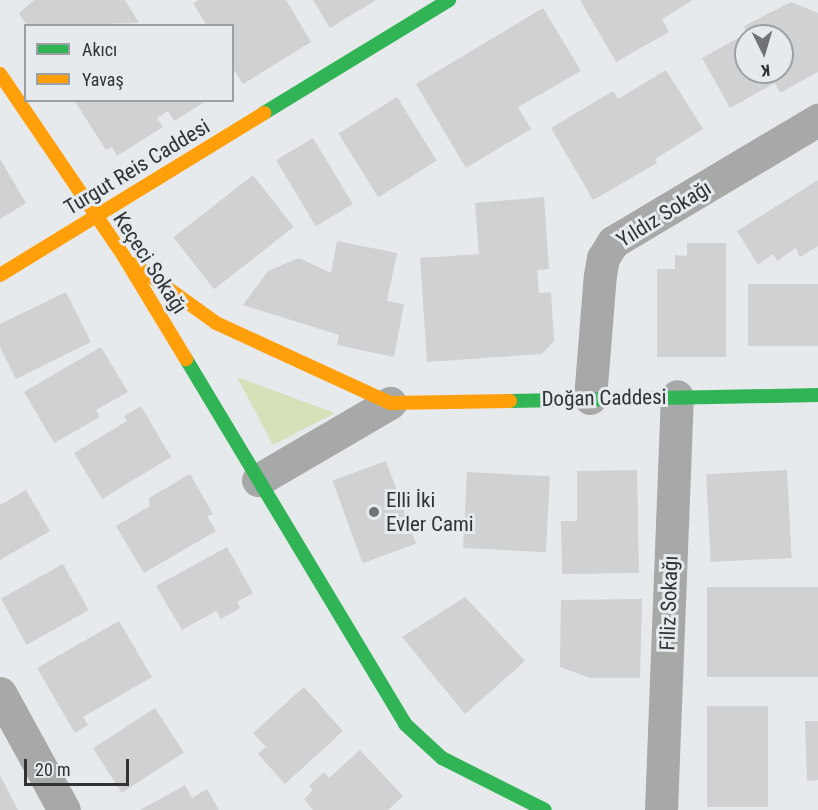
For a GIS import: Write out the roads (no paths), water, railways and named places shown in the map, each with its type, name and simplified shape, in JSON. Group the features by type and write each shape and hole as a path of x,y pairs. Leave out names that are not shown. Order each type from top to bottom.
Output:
{"street":[{"name":"Turgut Reis Caddesi","path":"0,275 449,0"},
{"name":"Keçeci Sokağı","path":"0,74 123,255 405,724 442,758 545,810"},
{"name":"Yıldız Sokağı","path":"590,398 600,275 603,258 614,242 818,120"},
{"name":"Doğan Caddesi","path":"123,255 216,323 390,403 818,395"},
{"name":"Filiz Sokağı","path":"661,810 677,396"},
{"name":"Doğan Caddesi","path":"258,480 390,403"},
{"path":"0,693 64,810"}],"place":[{"name":"Elli İki Evler Cami","path":"374,512"}]}
